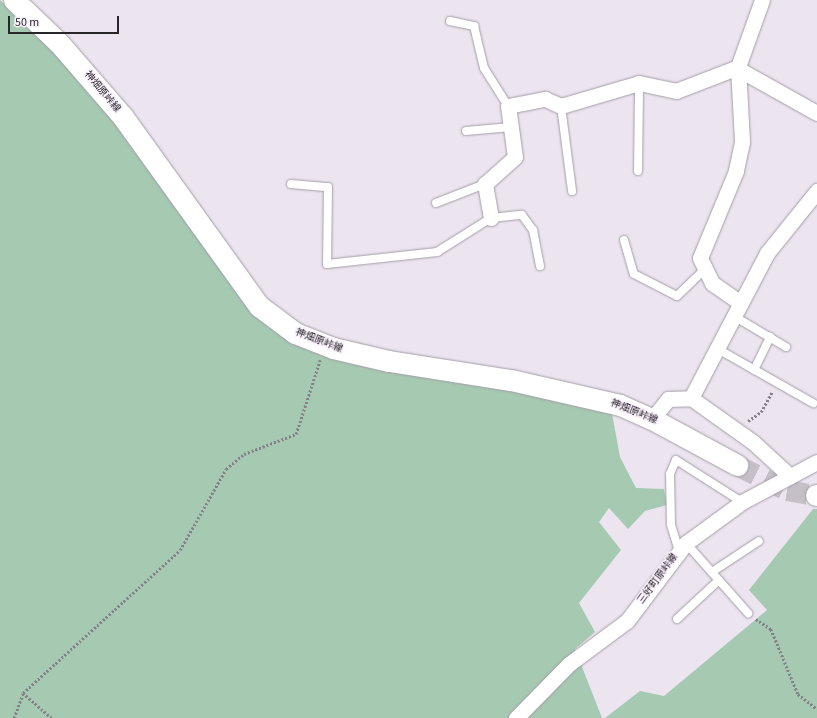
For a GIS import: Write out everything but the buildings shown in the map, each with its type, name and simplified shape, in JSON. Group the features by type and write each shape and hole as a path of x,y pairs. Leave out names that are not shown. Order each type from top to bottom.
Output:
{"street":[{"name":"神畑原峠線","path":"14,0 59,43 123,117 259,306 295,333 333,348 389,361 574,393 620,405 652,419 736,465"},
{"path":"736,309 712,283 704,270 700,258 736,171 742,142 739,69 762,0"},
{"path":"491,218 485,184 515,157 508,106 545,99 561,106 639,83 676,91 739,69 817,113"},
{"path":"691,398 736,309 767,253 817,191"},
{"path":"652,419 668,399 691,398 736,429 790,476"},
{"name":"三好町原峠線","path":"516,718 569,664 627,621 683,547 742,502 817,462"}],"lane":[{"path":"450,21 474,26 484,68 508,106"},
{"path":"638,171 639,83"},
{"path":"561,106 572,191"},
{"path":"466,132 511,127"},
{"path":"291,184 328,188 327,264 437,252 491,218 522,215 533,230 540,266"},
{"path":"436,203 485,184"},
{"path":"624,240 634,274 677,296 704,270"},
{"path":"736,309 770,337 786,347"},
{"path":"754,370 770,337"},
{"path":"716,348 813,403"},
{"path":"742,502 676,460 670,474 671,524 683,547 712,572 748,613"},
{"path":"712,572 758,541"},
{"path":"677,619 719,580"}],"path":[{"path":"14,718 23,694 180,550 226,469 244,454 296,434 322,356"},
{"path":"736,429 761,412 777,383"},
{"path":"748,613 771,629 788,662 788,677 798,694 817,709"},
{"path":"23,694 52,718"}],"green space":[{"path":"0,0 56,50 287,332 611,408 620,457 636,488 664,489 667,505 645,511 628,529 609,508 599,522 621,550 579,603 595,632 575,649 602,718 0,718"},
{"path":"813,509 817,509 817,718 605,718 640,691 664,696 767,610 749,590"}],"tunnel":[{"path":"737,465 787,490 816,495"}]}
